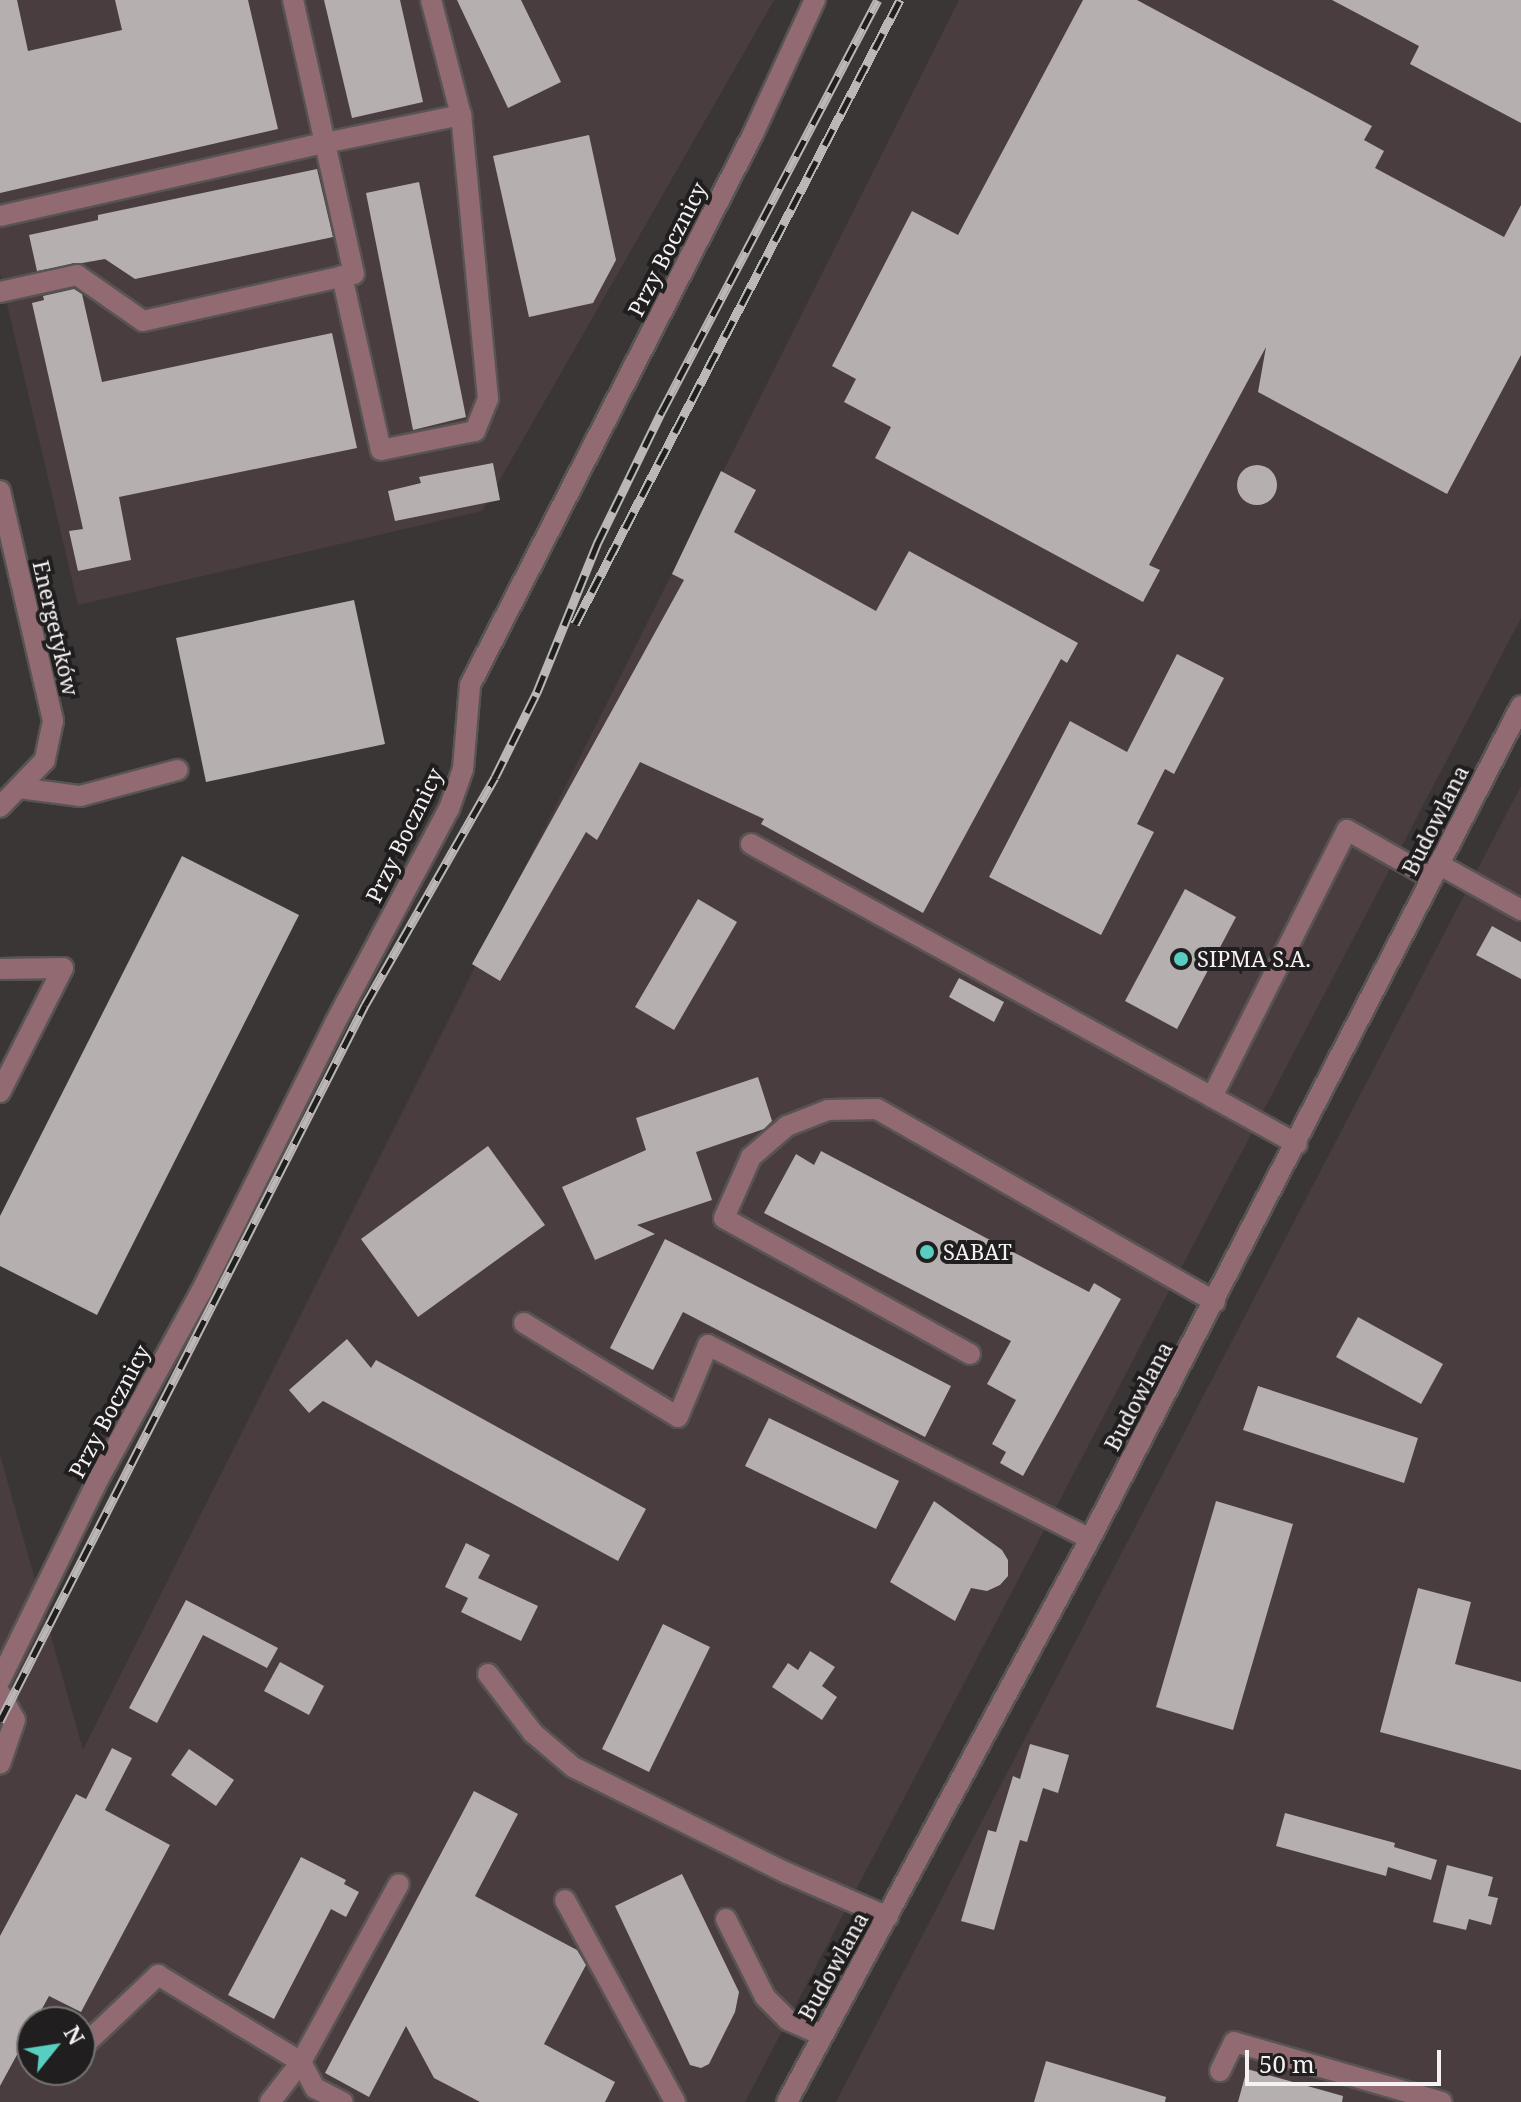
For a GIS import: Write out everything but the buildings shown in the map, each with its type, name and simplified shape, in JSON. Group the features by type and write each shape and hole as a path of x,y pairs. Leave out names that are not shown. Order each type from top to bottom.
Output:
{"street":[{"path":"0,292 77,275 143,321 354,274 293,0"},
{"path":"342,276 381,450 475,431 488,399 461,115 431,0"},
{"name":"Przy Bocznicy","path":"0,1680 99,1478 201,1292 334,1025 449,809 463,769 470,685 746,148 815,0"},
{"path":"0,216 461,115"},
{"name":"Energetyków","path":"0,491 53,721 45,760 0,807"},
{"name":"Budowlana","path":"787,2102 1215,1302 1521,706"},
{"path":"19,788 80,796 178,770"},
{"path":"1212,1097 1347,830 1521,910"},
{"path":"751,844 1297,1144"},
{"path":"0,969 63,968 0,1092"},
{"path":"970,1354 724,1218 751,1157 787,1126 828,1110 877,1109 1215,1302"},
{"path":"524,1323 678,1417 708,1345 1090,1539"},
{"path":"488,1674 533,1733 573,1767 787,1873 888,1917"},
{"path":"0,1693 15,1720 0,1764"},
{"path":"270,2102 301,2062 399,1884"},
{"path":"565,1900 675,2102"},
{"path":"726,1919 765,1997 788,2020 822,2035"},
{"path":"96,2034 158,1975 301,2062 315,2088 343,2102"},
{"path":"1220,2071 1234,2042 1442,2102"}],"shaded area":[{"path":"0,0 774,0 482,511 78,605 0,274"},
{"path":"959,0 1521,0 1521,618 745,2102 0,2102 0,1455 83,1750"},
{"path":"1521,786 1521,2102 836,2102 917,1946"}],"railway":[{"path":"0,1721 365,1005 495,777 537,692 597,544 662,411 878,0"},
{"path":"575,624 900,0"}],"place":[{"name":"SIPMA S.A.","path":"1181,959"},
{"name":"SABAT","path":"927,1252"}]}
